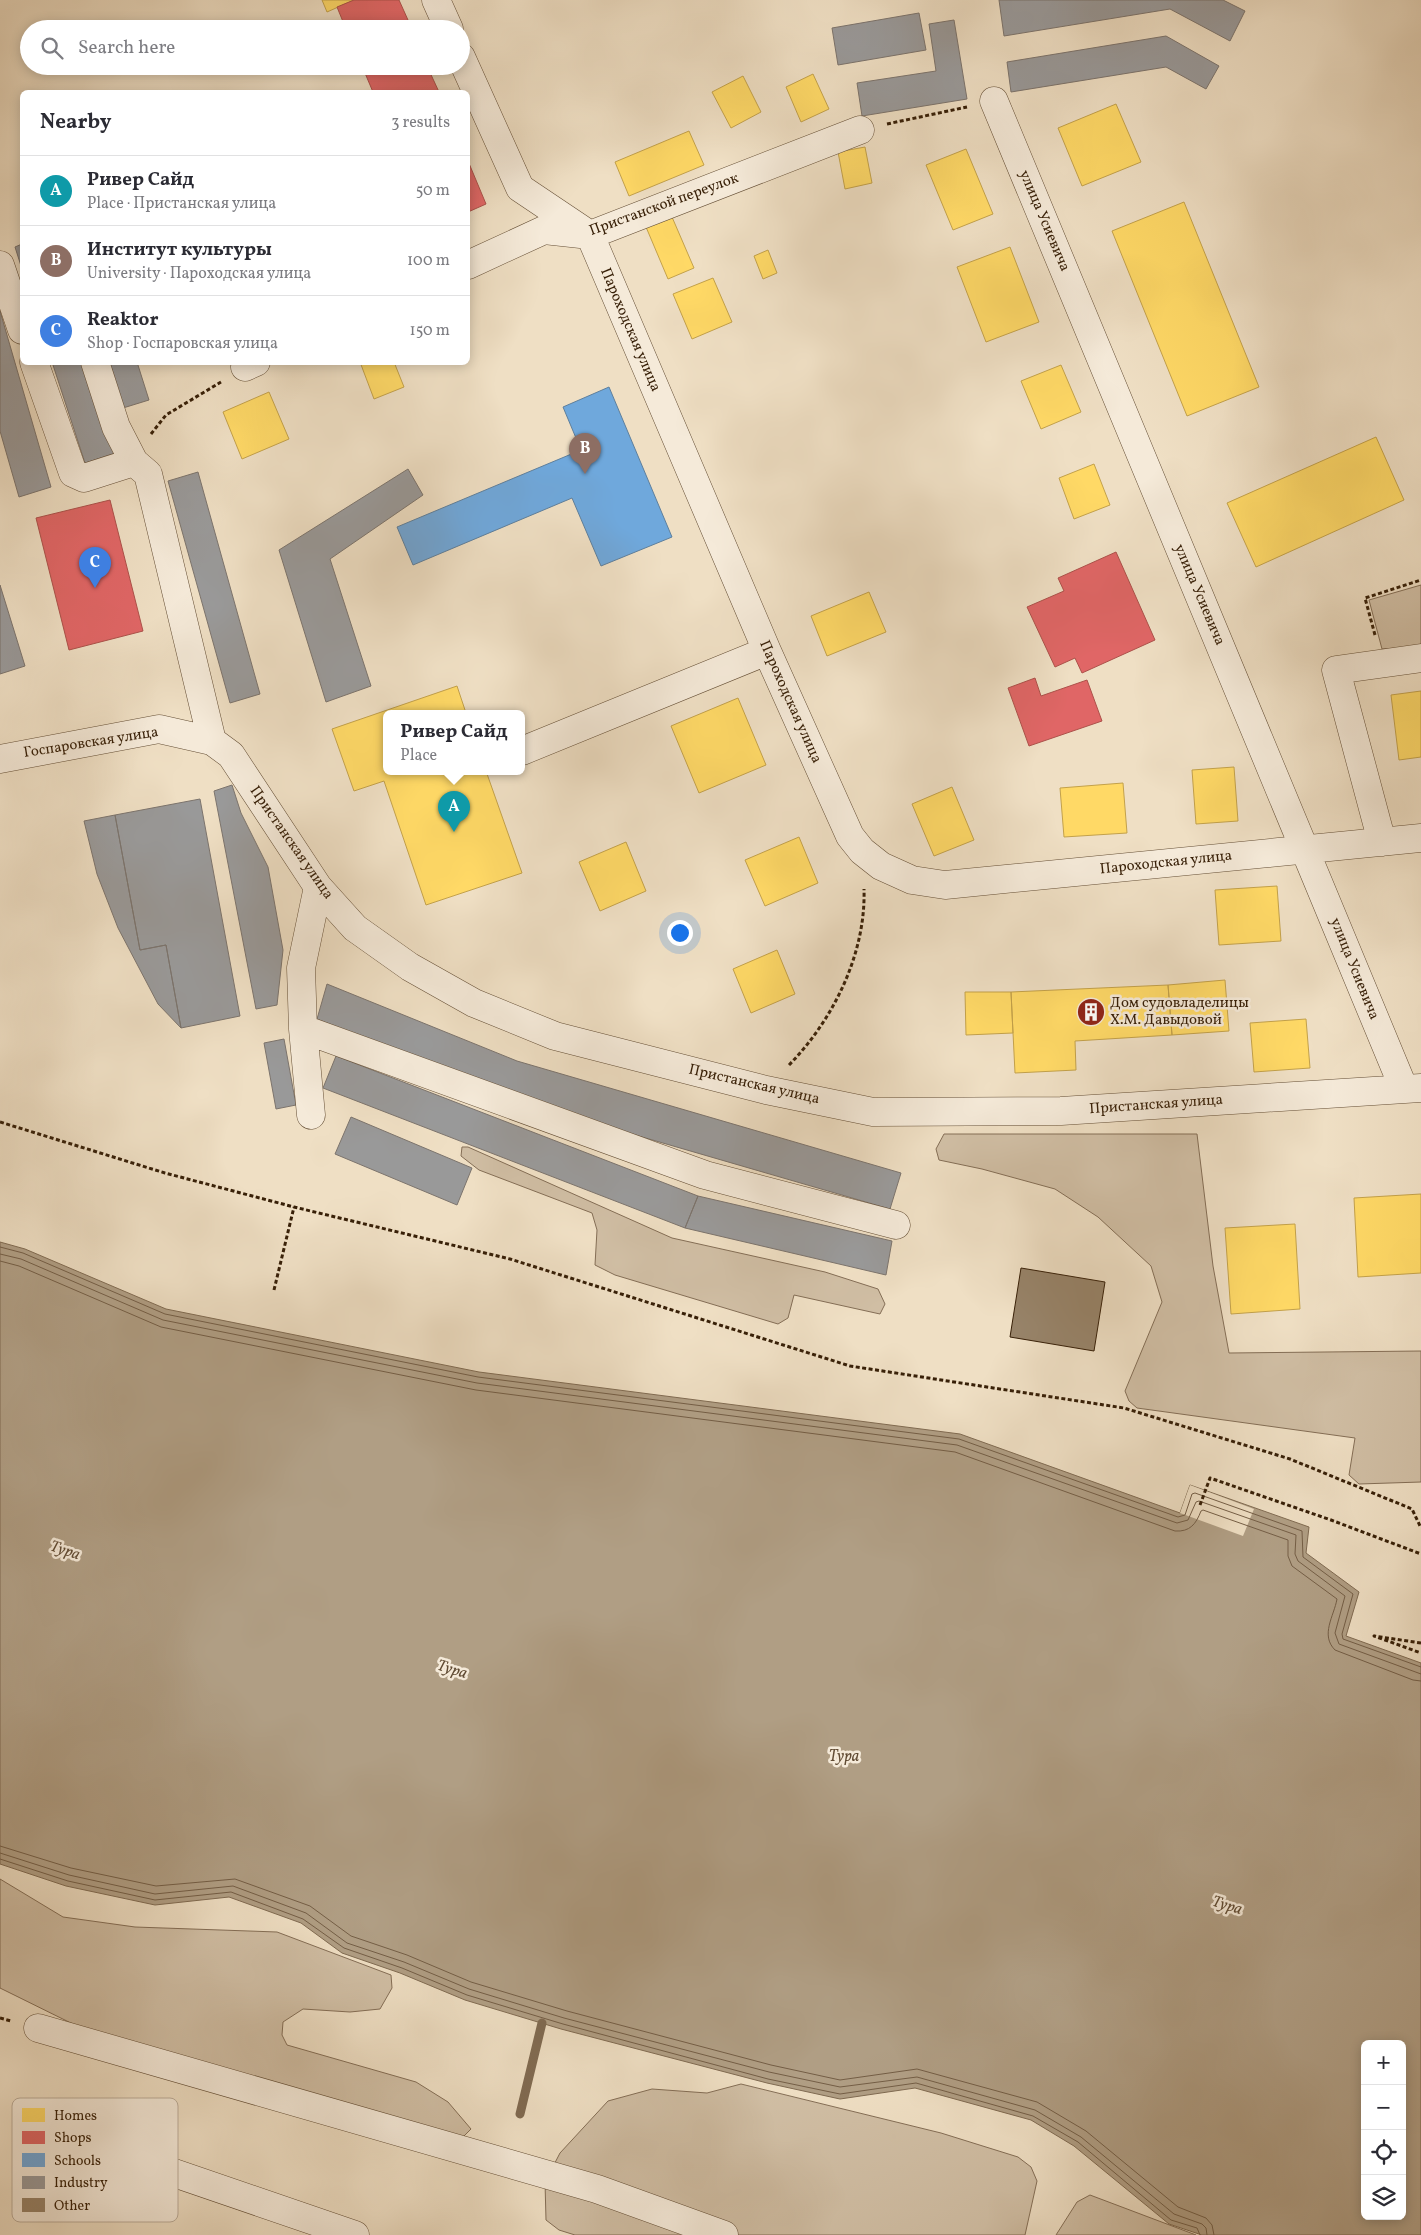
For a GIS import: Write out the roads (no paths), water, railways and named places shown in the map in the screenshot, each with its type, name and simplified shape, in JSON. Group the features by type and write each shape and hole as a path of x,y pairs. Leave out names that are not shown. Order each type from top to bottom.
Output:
{"street":[{"path":"436,0 444,20"},
{"path":"469,75 520,188 590,235"},
{"name":"улица Усиевича","path":"994,101 1305,850 1412,1088"},
{"name":"Пристанской переулок","path":"470,264 544,230 590,235 860,130"},
{"name":"Пароходская улица","path":"590,235 835,806 850,836 862,851 881,866 912,880 945,885 1421,838"},
{"path":"0,265 20,324"},
{"path":"35,365 72,473 84,478 141,468"},
{"path":"96,365 116,427 141,468 212,741"},
{"path":"525,750 732,663 767,651"},
{"path":"1382,842 1336,670 1421,658"},
{"name":"Госпаровская улица","path":"0,759 159,729 212,741"},
{"name":"Пристанская улица","path":"212,741 231,755 318,887 355,928 410,967 474,1003 555,1036 766,1090 873,1112 1061,1111 1412,1088"},
{"path":"311,1115 303,1029 300,968 318,887"},
{"path":"303,1029 705,1175 896,1225"},
{"path":"38,2028 597,2189 724,2235"},
{"path":"178,2175 355,2235"}],"water":[{"name":"Тура","path":"0,1242 25,1249 166,1309 479,1372 960,1434 1180,1513 1190,1485 1309,1527 1306,1553 1359,1592 1346,1636 1421,1663 1421,2235 1202,2235 1169,2224 1074,2146 1031,2120 915,2088 840,2099 767,2083 561,2029 465,2000 400,1973 342,1953 301,1923 229,1897 155,1905 66,1886 0,1864"}],"waterway":[{"path":"520,2114 542,2023"}],"place":[{"name":"Институт культуры","path":"585,474"},
{"name":"Reaktor","path":"95,588"},
{"name":"Ривер Сайд","path":"454,832"},
{"name":"Дом судовладелицы Х.М. Давыдовой","path":"1091,1012"}]}
